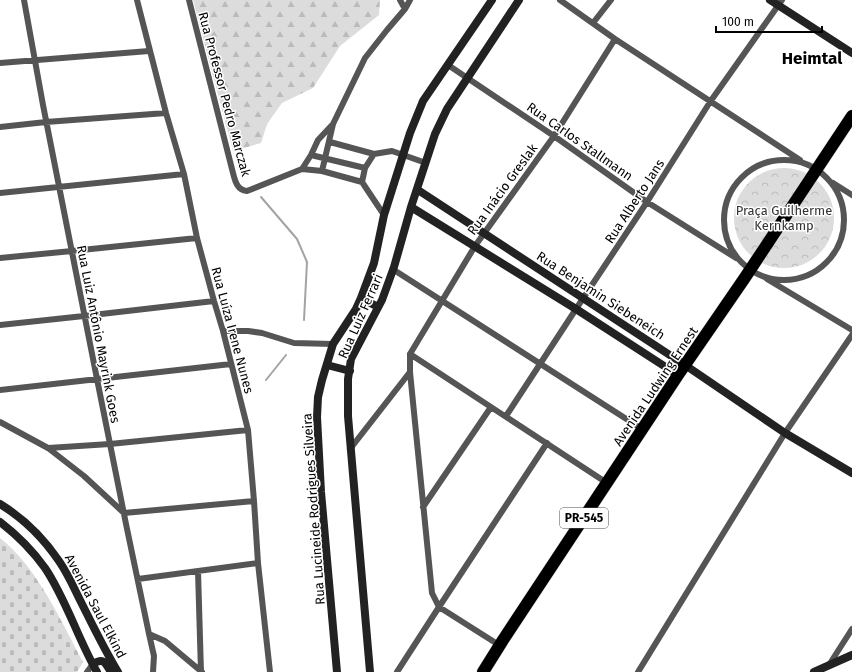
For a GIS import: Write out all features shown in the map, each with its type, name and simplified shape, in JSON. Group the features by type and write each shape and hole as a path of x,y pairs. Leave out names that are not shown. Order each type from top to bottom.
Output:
{"highway":[{"name":"Avenida Ludwing Ernest","path":"483,672 678,375 756,272 811,168 852,116"}],"street":[{"name":"Rua Luiz Antônio Mayrink Goes","path":"24,0 84,316 150,634 154,656 153,672"},
{"name":"Rua Luíza Irene Nunes","path":"137,0 166,114 184,174 197,238 223,331 230,364 248,430 258,563 270,672"},
{"name":"Rua Professor Pedro Marczak","path":"189,0 236,184 243,190 247,191 302,169"},
{"path":"400,0 405,9"},
{"path":"322,170 330,142 333,124 365,58 405,9 410,0"},
{"name":"Rua Lucineide Rodrigues Silveira","path":"338,672 322,492 317,417 318,397 334,344 361,298 374,263 384,216 410,133 424,102 492,0"},
{"name":"Rua Luiz Ferrari","path":"370,672 350,449 348,379 351,359 382,300 394,270 411,207 418,190 435,134 446,109 519,0"},
{"path":"560,0 614,39 852,195"},
{"path":"593,23 611,0"},
{"path":"770,0 780,3 852,53"},
{"name":"Rua Alberto Jans","path":"506,416 648,202 710,102 780,3"},
{"name":"Rua Inácio Greslak","path":"410,354 475,246 554,136 614,39"},
{"path":"0,63 149,50"},
{"name":"Rua Carlos Stallmann","path":"448,65 554,136 648,202 740,260"},
{"path":"0,127 46,122 166,114"},
{"path":"333,124 318,140 302,169 322,170 362,182 384,216"},
{"path":"330,142 374,154 392,151 398,152 426,163"},
{"path":"311,154 325,159 365,168"},
{"path":"362,182 365,168 374,154"},
{"path":"811,168 796,161 786,159 758,165 746,173 737,181 731,190 726,204 724,229 734,253 740,260 756,272 852,330"},
{"path":"0,193 184,174"},
{"path":"756,272 771,278 785,280 811,273 826,263 841,240 844,219 843,208 839,196 830,181"},
{"name":"Rua Benjamin Siebeneich","path":"418,190 685,365 785,433 852,473"},
{"name":"Rua Benjamin Siebeneich","path":"411,207 576,309 678,375"},
{"path":"0,258 197,238"},
{"path":"394,270 642,429"},
{"path":"361,298 378,307"},
{"path":"0,325 214,301"},
{"path":"223,331 248,331 262,333 294,343 334,344"},
{"path":"638,672 785,433 852,335"},
{"path":"410,354 410,372 432,593 439,607 499,646"},
{"path":"410,354 607,483"},
{"path":"0,390 230,364"},
{"path":"327,365 350,371"},
{"path":"350,449 410,372"},
{"path":"423,507 491,407"},
{"path":"0,422 48,448 84,476 124,513 254,501"},
{"path":"48,448 110,444 248,430"},
{"path":"397,672 547,443"},
{"name":"Avenida Saul Elkind","path":"0,504 21,519 59,561 106,652 118,672"},
{"name":"Avenida Saul Elkind","path":"0,522 25,543 45,568 55,585 97,672"},
{"path":"138,579 258,563"},
{"path":"198,571 202,672"},
{"path":"829,666 852,629"},
{"path":"150,634 165,641 202,672"},
{"path":"814,672 852,655"},
{"path":"87,672 98,660 105,662 111,672"}],"green space":[{"path":"193,0 380,0 379,15 340,46 313,88 282,103 267,124 261,143 233,151"},
{"name":"Praça Guilherme Kernkamp","path":"784,168 803,172 819,183 830,199 834,218 830,237 819,253 803,264 784,268 765,264 749,253 738,237 734,218 738,199 749,183 765,172"},
{"path":"0,538 13,550 37,579 57,612 83,662 77,672 0,672"}],"waterway":[{"path":"261,197 297,239 307,262 304,320"},
{"path":"266,380 286,355"}],"district":[{"name":"Heimtal","path":"812,58"}]}
